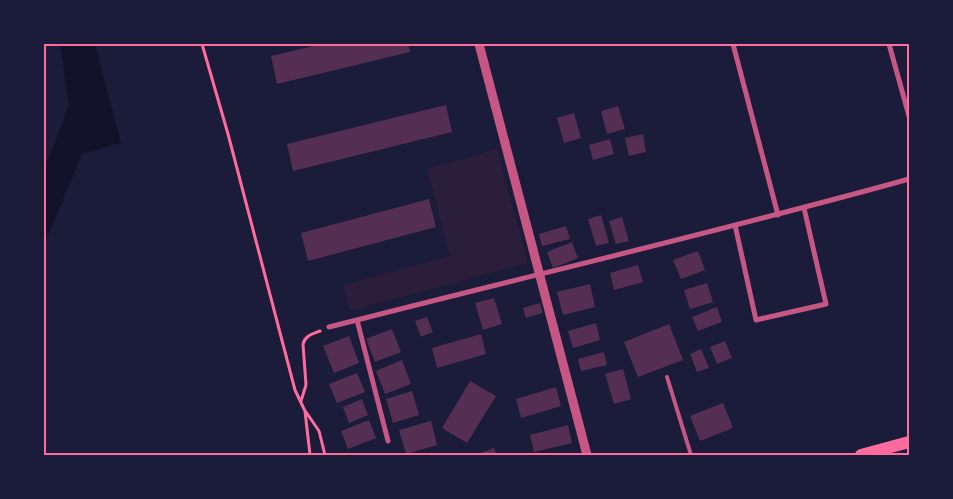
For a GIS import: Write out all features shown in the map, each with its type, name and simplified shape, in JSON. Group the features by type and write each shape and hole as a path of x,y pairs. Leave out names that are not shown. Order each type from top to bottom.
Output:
{"main road":[{"path":"861,455 909,442"}],"street":[{"path":"479,44 586,455"},
{"path":"733,44 778,215"},
{"path":"889,44 909,116"},
{"path":"329,327 539,273 778,215 909,179"},
{"path":"735,225 756,320 826,304 804,208"},
{"path":"357,320 388,441"}],"lane":[{"path":"667,377 691,455"}],"path":[{"path":"202,44 228,134 295,390 305,411 319,431 325,455"},
{"path":"300,402 306,385 304,340 306,337 329,327"},
{"path":"305,411 310,455"}],"shaded area":[{"path":"60,44 95,44 121,143 82,154 44,245 44,170 69,105"},
{"path":"497,149 528,263 350,311 343,285 450,256 427,169"}],"building":[{"path":"322,44 408,44 410,52 277,84 271,56"},
{"path":"446,105 452,132 293,171 287,144"},
{"path":"618,106 625,129 607,134 601,111"},
{"path":"574,113 581,138 564,143 557,118"},
{"path":"643,134 646,152 629,156 625,138"},
{"path":"610,139 614,154 593,160 589,145"},
{"path":"429,199 436,227 308,261 301,233"},
{"path":"601,215 609,243 596,246 588,219"},
{"path":"622,217 629,241 616,244 609,221"},
{"path":"566,226 570,239 542,246 539,234"},
{"path":"572,242 578,258 553,268 547,252"},
{"path":"698,251 705,270 681,279 673,260"},
{"path":"638,265 643,282 614,290 610,273"},
{"path":"707,283 713,302 690,309 684,290"},
{"path":"590,284 595,307 563,315 557,292"},
{"path":"494,298 502,324 483,330 475,303"},
{"path":"540,303 543,313 526,318 523,308"},
{"path":"717,307 722,322 698,331 692,317"},
{"path":"427,317 433,332 421,337 415,321"},
{"path":"596,323 600,340 573,348 568,331"},
{"path":"669,324 683,360 638,377 624,342"},
{"path":"392,329 401,352 375,362 366,339"},
{"path":"481,334 486,354 437,368 432,348"},
{"path":"349,336 359,363 334,373 323,346"},
{"path":"725,341 732,358 717,364 710,347"},
{"path":"701,349 709,368 697,372 690,354"},
{"path":"604,352 607,365 581,371 578,359"},
{"path":"402,360 411,384 385,394 376,371"},
{"path":"623,369 631,399 614,404 605,374"},
{"path":"357,373 365,392 337,403 329,384"},
{"path":"470,381 496,396 467,443 442,428"},
{"path":"556,387 561,406 521,418 516,399"},
{"path":"412,391 419,415 393,423 386,399"},
{"path":"362,399 368,415 349,423 343,407"},
{"path":"723,403 733,428 700,441 690,416"},
{"path":"369,420 376,438 348,449 341,431"},
{"path":"431,421 437,445 406,454 399,430"},
{"path":"568,425 572,443 534,452 530,435"},
{"path":"494,448 497,455 475,455"}]}
